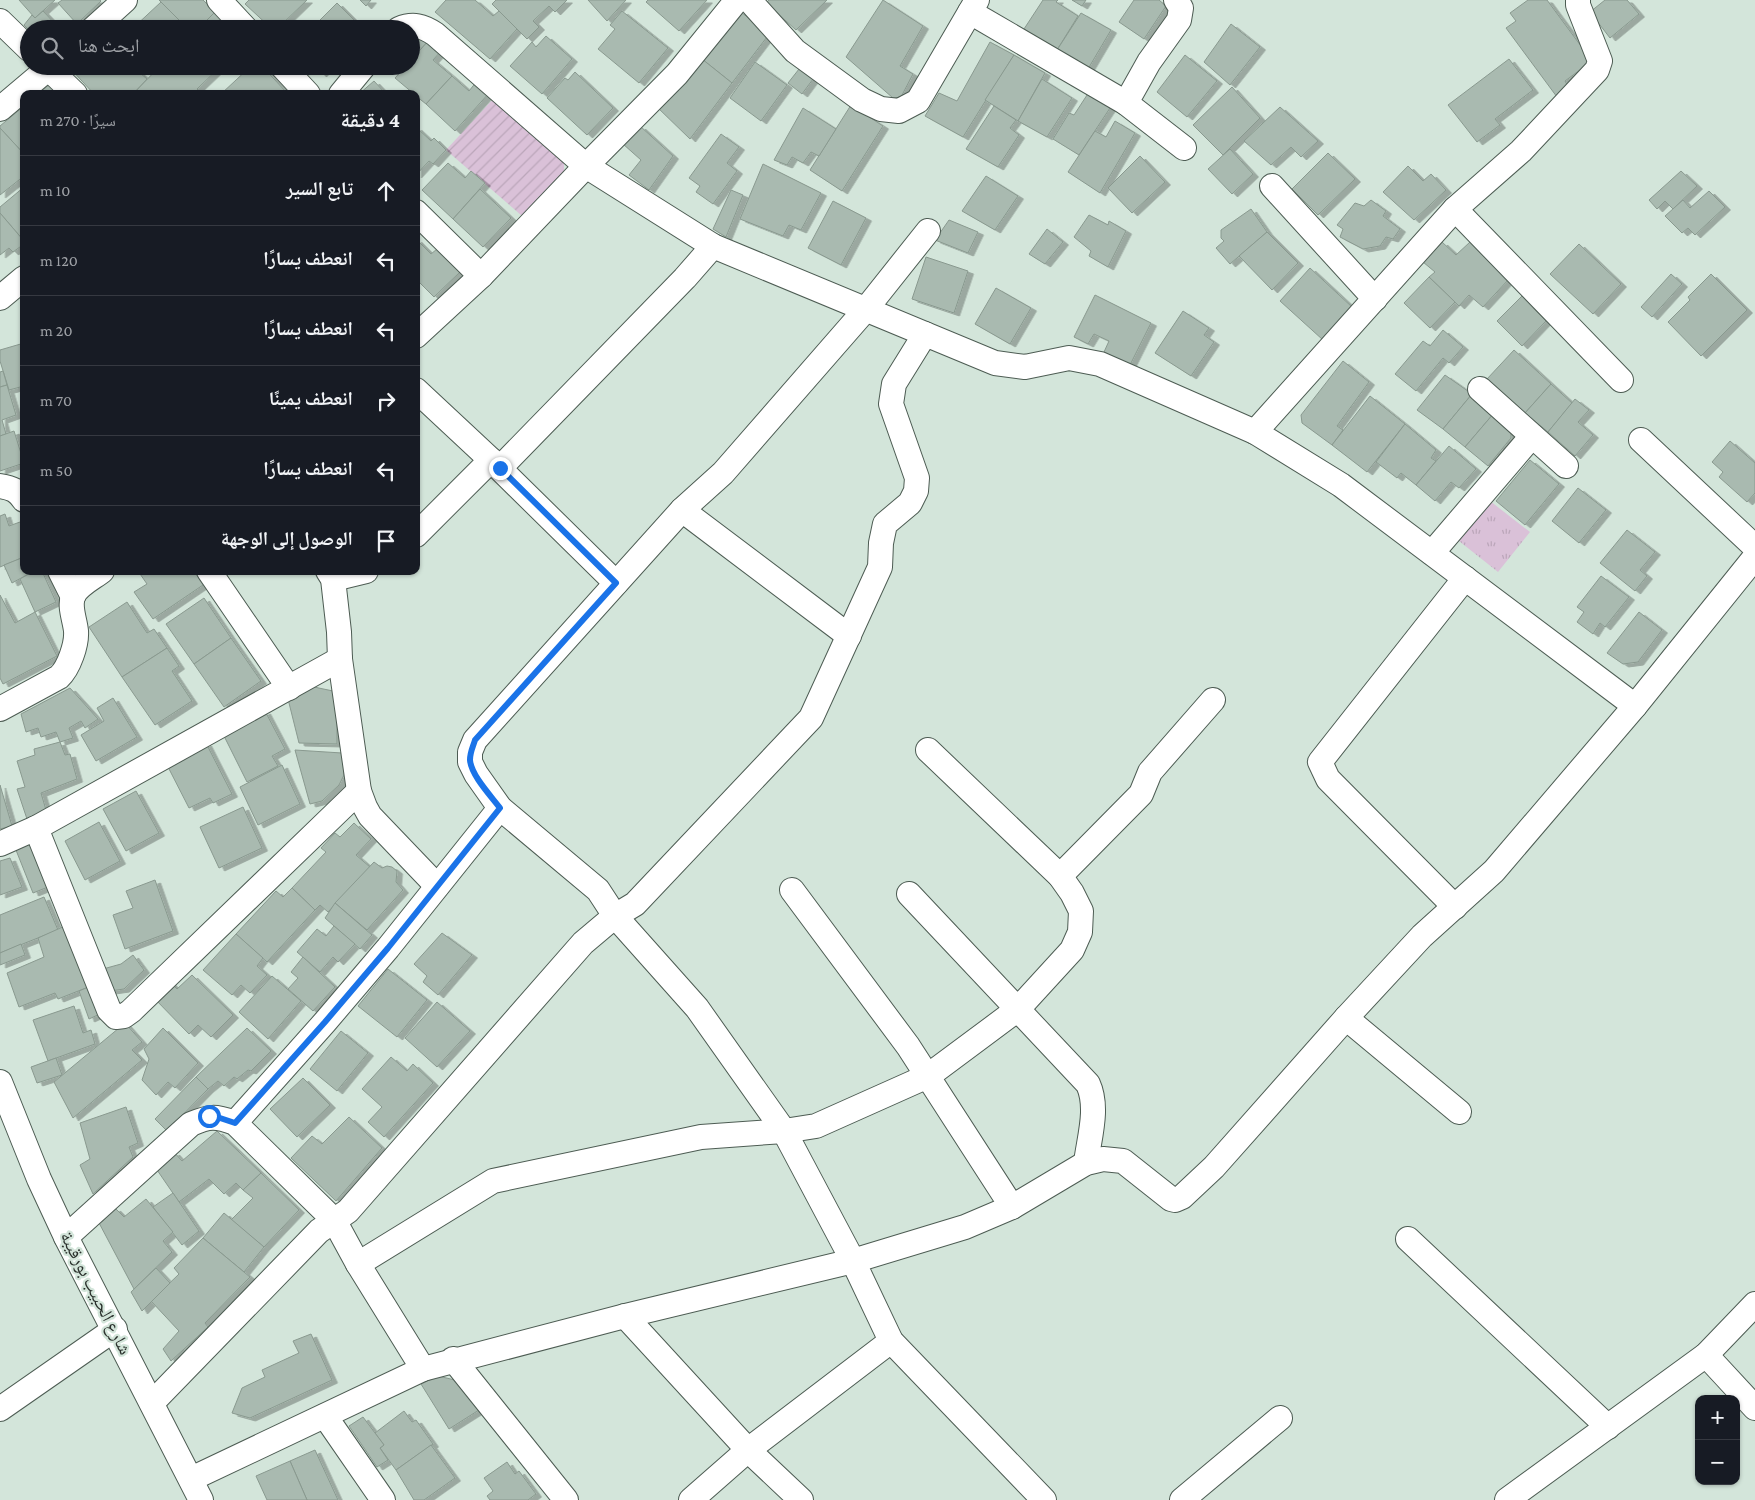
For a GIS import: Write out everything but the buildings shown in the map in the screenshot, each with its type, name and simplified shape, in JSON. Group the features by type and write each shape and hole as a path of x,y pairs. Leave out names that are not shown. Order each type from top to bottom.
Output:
{"street":[{"path":"103,20 125,0"},
{"path":"219,0 238,20"},
{"path":"420,332 481,276 677,74 737,0"},
{"path":"749,0 796,51 862,100 881,109 899,111 918,101 974,6 1126,103 1184,148"},
{"path":"1126,103 1149,62 1180,20 1181,8 1176,0"},
{"path":"1255,432 1455,209 1521,151 1597,70 1600,60 1578,6 1578,0"},
{"path":"0,21 20,40"},
{"path":"420,26 435,34 586,166 713,246 996,363 1025,366 1069,358 1100,364 1255,432 1341,485 1635,706"},
{"path":"22,90 39,75"},
{"path":"57,75 71,90"},
{"path":"290,75 304,90"},
{"path":"344,90 357,75"},
{"path":"0,108 20,91"},
{"path":"1272,186 1375,298"},
{"path":"1455,209 1621,380"},
{"path":"420,216 481,276"},
{"path":"928,231 866,309 723,473 682,510 475,740 470,752 470,762 476,774 500,808 598,890 615,916 696,1008 784,1131 854,1261 891,1341 1044,1500"},
{"path":"420,532 496,464 685,278 713,246"},
{"path":"0,298 20,281"},
{"path":"152,1402 319,1231 348,1211 583,943 615,916 635,904 811,718 880,567 881,543 885,524 910,503 916,491 917,478 891,404 894,384 925,334"},
{"path":"1480,389 1566,466"},
{"path":"420,394 496,464 616,583"},
{"path":"1432,553 1532,436"},
{"path":"1641,440 1755,547"},
{"path":"0,486 18,491 20,494"},
{"path":"682,510 849,636"},
{"path":"191,1479 423,1368 625,1316 854,1261 965,1227 1012,1207 1086,1163 1104,1159 1123,1161 1170,1198 1175,1200 1182,1197 1214,1167 1346,1018 1422,936 1494,871 1635,706 1755,557"},
{"path":"62,575 73,598"},
{"path":"0,709 59,677 66,671 76,634 72,610 73,598 78,589 97,575"},
{"path":"212,575 288,688"},
{"path":"330,575 359,791 370,816 437,886"},
{"path":"1455,907 1328,779 1320,762 1464,578"},
{"path":"0,844 36,828 340,659"},
{"path":"1060,876 1141,794 1150,772 1212,700"},
{"path":"358,1264 493,1181 700,1137 784,1131 816,1126 928,1076 1018,1009 1072,950 1080,932 1081,911 1072,893 1060,876 928,750"},
{"path":"36,828 104,1000 109,1010 116,1017 124,1016 131,1011 359,791"},
{"path":"235,1123 325,1022 500,808"},
{"path":"792,890 908,1046 1012,1207"},
{"path":"909,894 1088,1084 1094,1106 1086,1163"},
{"path":"1346,1018 1459,1112"},
{"name":"شارع الحبيب بورقيبة","path":"0,1082 5,1112 66,1237 201,1500"},
{"path":"66,1237 191,1124 209,1116 235,1123 334,1220 358,1264 423,1368"},
{"path":"1408,1238 1608,1427"},
{"path":"1506,1500 1706,1355 1755,1304"},
{"path":"625,1316 748,1450 801,1500"},
{"path":"0,1409 114,1329"},
{"path":"691,1500 748,1450 891,1341"},
{"path":"1706,1355 1755,1408"},
{"path":"453,1359 566,1500"},
{"path":"324,1416 383,1500"},
{"path":"1182,1500 1280,1418"}],"green space":[{"path":"495,97 564,158 564,172 522,216 446,150"},
{"path":"1490,501 1530,532 1498,572 1459,541"}],"route":[{"path":"209,1116 235,1123 388,948 500,808 476,774 470,762 470,752 475,740 616,583 500,468"}]}
